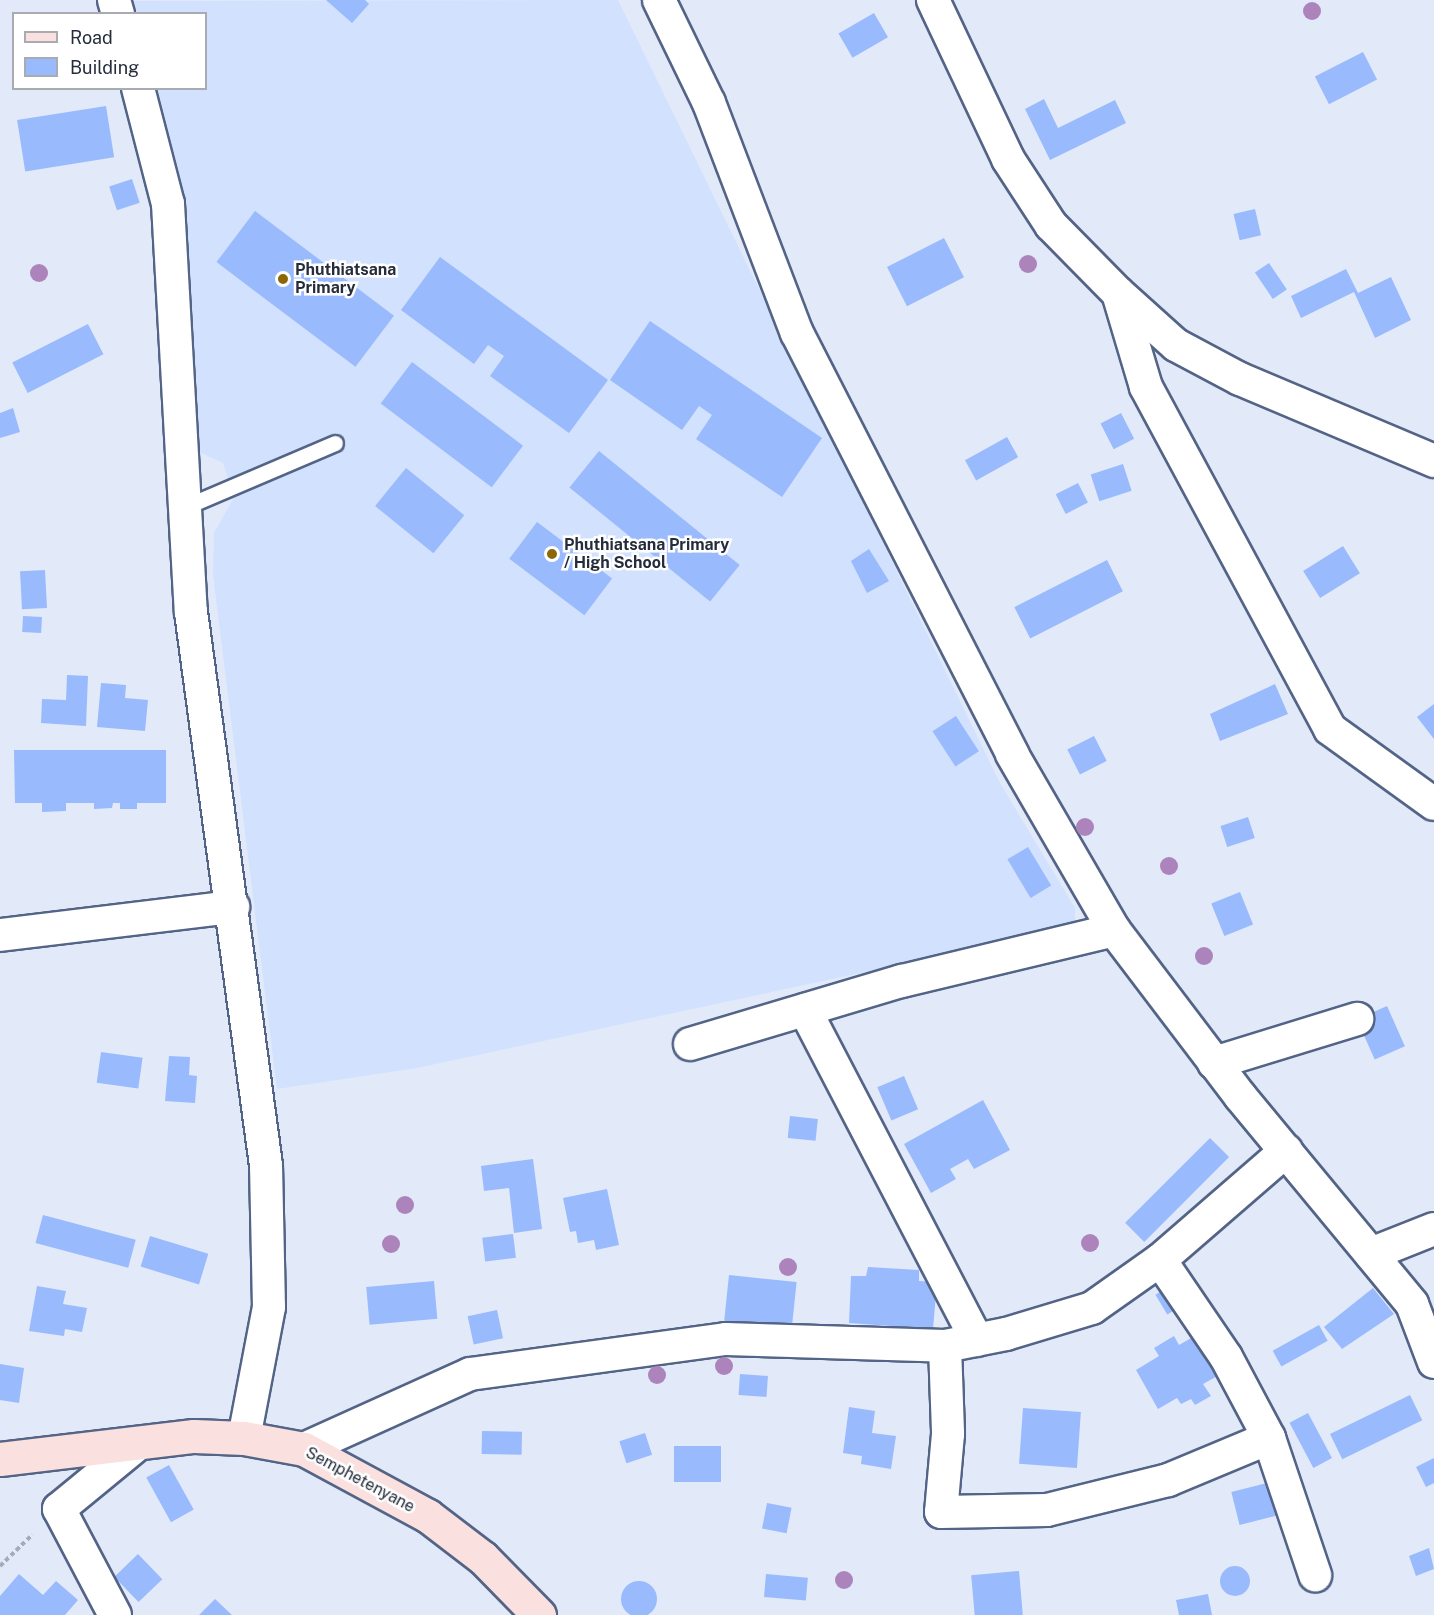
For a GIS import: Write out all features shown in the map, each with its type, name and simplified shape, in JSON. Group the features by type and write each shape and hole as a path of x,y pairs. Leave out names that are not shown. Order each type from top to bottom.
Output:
{"main road":[{"name":"Semphetenyane","path":"0,1459 194,1436 244,1438 304,1449 428,1516 483,1557 539,1615"}],"street":[{"path":"659,0 709,103 797,333 1012,754 1114,930 1214,1063 1412,1304 1434,1362"},
{"path":"933,0 1008,159 1051,225 1118,293 1176,345 1434,461"},
{"path":"139,90 168,204 191,612 233,907 266,1165 269,1307 244,1438"},
{"path":"1118,293 1146,387 1330,729 1434,804"},
{"path":"0,935 233,907"},
{"path":"690,1044 902,981 1114,930"},
{"path":"805,1010 977,1340"},
{"path":"1214,1063 1357,1019"},
{"path":"304,1449 470,1374 726,1339 945,1346 977,1340 1092,1308 1160,1260 1286,1151"},
{"path":"1371,1254 1434,1229"},
{"path":"1160,1260 1226,1357 1269,1438 1315,1575"},
{"path":"945,1346 948,1434 941,1512 1047,1510 1167,1480 1269,1438"},
{"path":"116,1615 59,1509 138,1444"}],"lane":[{"path":"185,507 335,443"}],"path":[{"path":"0,1566 59,1509"}],"shaded area":[{"name":"Phuthiatsana Primary / High School","path":"618,0 1000,783 1075,908 1075,927 417,1068 277,1089 213,575 214,533 234,497 223,463 199,452 176,191 154,90 207,90 207,12 137,12 134,1"}],"building":[{"path":"326,0 365,0 369,4 352,23"},
{"path":"874,13 888,37 852,58 838,34"},
{"path":"1363,52 1377,80 1329,104 1315,77"},
{"path":"1044,99 1058,128 1115,100 1126,123 1050,160 1025,109"},
{"path":"106,106 114,157 25,171 17,120"},
{"path":"132,179 140,203 117,210 109,186"},
{"path":"1255,209 1261,235 1240,240 1234,214"},
{"path":"255,211 394,316 355,367 216,262"},
{"path":"944,238 964,277 907,306 887,267"},
{"path":"440,257 608,380 569,433 490,376 504,356 488,345 474,364 401,310"},
{"path":"1269,263 1287,290 1273,299 1255,273"},
{"path":"1346,269 1358,293 1391,277 1411,320 1375,338 1354,292 1301,318 1291,296"},
{"path":"650,321 822,438 782,497 696,439 712,415 699,406 682,430 610,380"},
{"path":"88,324 103,354 28,393 12,363"},
{"path":"412,362 523,446 492,487 381,404"},
{"path":"13,408 20,432 0,438 0,413"},
{"path":"1121,413 1134,439 1114,449 1101,423"},
{"path":"1007,437 1018,457 976,480 965,460"},
{"path":"599,451 740,565 710,601 569,488"},
{"path":"1123,464 1132,491 1099,501 1091,475"},
{"path":"406,468 464,515 433,553 375,506"},
{"path":"1078,483 1088,503 1066,514 1056,494"},
{"path":"537,522 612,579 584,615 509,559"},
{"path":"1343,546 1360,573 1320,598 1303,571"},
{"path":"869,549 889,581 867,593 851,561"},
{"path":"1107,560 1123,591 1030,638 1014,607"},
{"path":"45,570 47,608 22,609 20,571"},
{"path":"23,616 42,617 41,633 22,632"},
{"path":"67,675 88,676 86,726 41,723 42,699 66,700"},
{"path":"101,683 126,685 125,698 148,700 145,731 97,727"},
{"path":"1275,684 1288,714 1220,741 1210,714"},
{"path":"1434,704 1434,739 1417,717"},
{"path":"956,716 979,751 955,766 933,731"},
{"path":"1094,736 1107,761 1080,775 1067,750"},
{"path":"14,750 166,750 166,803 137,803 137,809 120,809 120,803 113,803 112,808 94,809 94,803 66,803 66,811 42,812 42,803 15,803"},
{"path":"1248,817 1255,838 1227,847 1220,826"},
{"path":"1028,847 1051,886 1031,898 1007,859"},
{"path":"1240,892 1253,924 1224,936 1211,904"},
{"path":"1387,1006 1405,1046 1375,1060 1357,1019"},
{"path":"101,1052 143,1058 138,1089 97,1083"},
{"path":"169,1056 190,1057 189,1075 197,1076 195,1103 165,1101"},
{"path":"904,1076 918,1109 891,1120 877,1087"},
{"path":"983,1100 1010,1150 974,1169 968,1159 950,1169 956,1179 931,1193 904,1144"},
{"path":"790,1116 818,1119 816,1141 788,1138"},
{"path":"1210,1138 1229,1157 1144,1242 1125,1223"},
{"path":"533,1159 542,1229 514,1233 509,1188 484,1191 481,1166"},
{"path":"607,1189 619,1245 596,1250 594,1240 578,1243 576,1231 570,1232 563,1198"},
{"path":"43,1215 136,1240 128,1268 35,1243"},
{"path":"513,1234 516,1258 485,1262 482,1238"},
{"path":"150,1236 208,1254 199,1284 141,1267"},
{"path":"868,1267 919,1270 919,1281 937,1282 933,1329 849,1323 851,1276 866,1276"},
{"path":"729,1275 797,1282 792,1328 724,1321"},
{"path":"434,1281 437,1319 370,1325 366,1287"},
{"path":"37,1286 66,1291 63,1304 87,1308 82,1332 65,1329 64,1336 29,1331"},
{"path":"1170,1286 1182,1306 1167,1314 1155,1295"},
{"path":"1373,1288 1394,1314 1342,1349 1324,1327"},
{"path":"497,1310 503,1338 474,1345 468,1316"},
{"path":"1319,1325 1328,1341 1281,1366 1273,1351"},
{"path":"1200,1333 1223,1373 1203,1384 1211,1396 1195,1405 1191,1399 1181,1404 1177,1398 1158,1409 1136,1370 1159,1356 1154,1348 1174,1336 1179,1345"},
{"path":"0,1364 24,1368 19,1403 0,1400"},
{"path":"740,1374 768,1376 766,1397 739,1395"},
{"path":"1410,1395 1422,1420 1342,1459 1330,1434"},
{"path":"849,1407 875,1411 872,1433 896,1436 891,1469 861,1464 862,1456 843,1453"},
{"path":"1023,1408 1081,1412 1077,1468 1019,1464"},
{"path":"1308,1413 1332,1458 1313,1468 1289,1423"},
{"path":"482,1431 522,1432 522,1455 482,1454"},
{"path":"645,1433 652,1455 626,1463 619,1441"},
{"path":"674,1446 721,1446 721,1482 674,1482"},
{"path":"1434,1458 1434,1483 1426,1487 1416,1467"},
{"path":"169,1465 194,1510 171,1522 146,1478"},
{"path":"1275,1481 1283,1514 1240,1525 1231,1492"},
{"path":"767,1503 792,1508 787,1533 762,1529"},
{"path":"1429,1548 1434,1569 1416,1576 1409,1556"},
{"path":"138,1554 162,1579 139,1602 114,1577"},
{"path":"1235,1566 1246,1570 1250,1581 1246,1592 1235,1596 1224,1592 1220,1581 1224,1570"},
{"path":"1019,1571 1023,1615 975,1615 971,1575"},
{"path":"19,1574 43,1595 56,1581 78,1600 65,1615 0,1615 0,1596"},
{"path":"766,1574 808,1578 806,1601 764,1597"},
{"path":"639,1581 646,1583 655,1592 657,1599 655,1606 646,1615 632,1615 623,1606 621,1599 623,1592 632,1583"},
{"path":"1208,1594 1212,1615 1179,1615 1176,1600"},
{"path":"215,1599 232,1615 199,1615"}],"place":[{"name":"Phuthiatsana Primary","path":"283,279"},
{"name":"Phuthiatsana Primary / High School","path":"552,554"}]}
